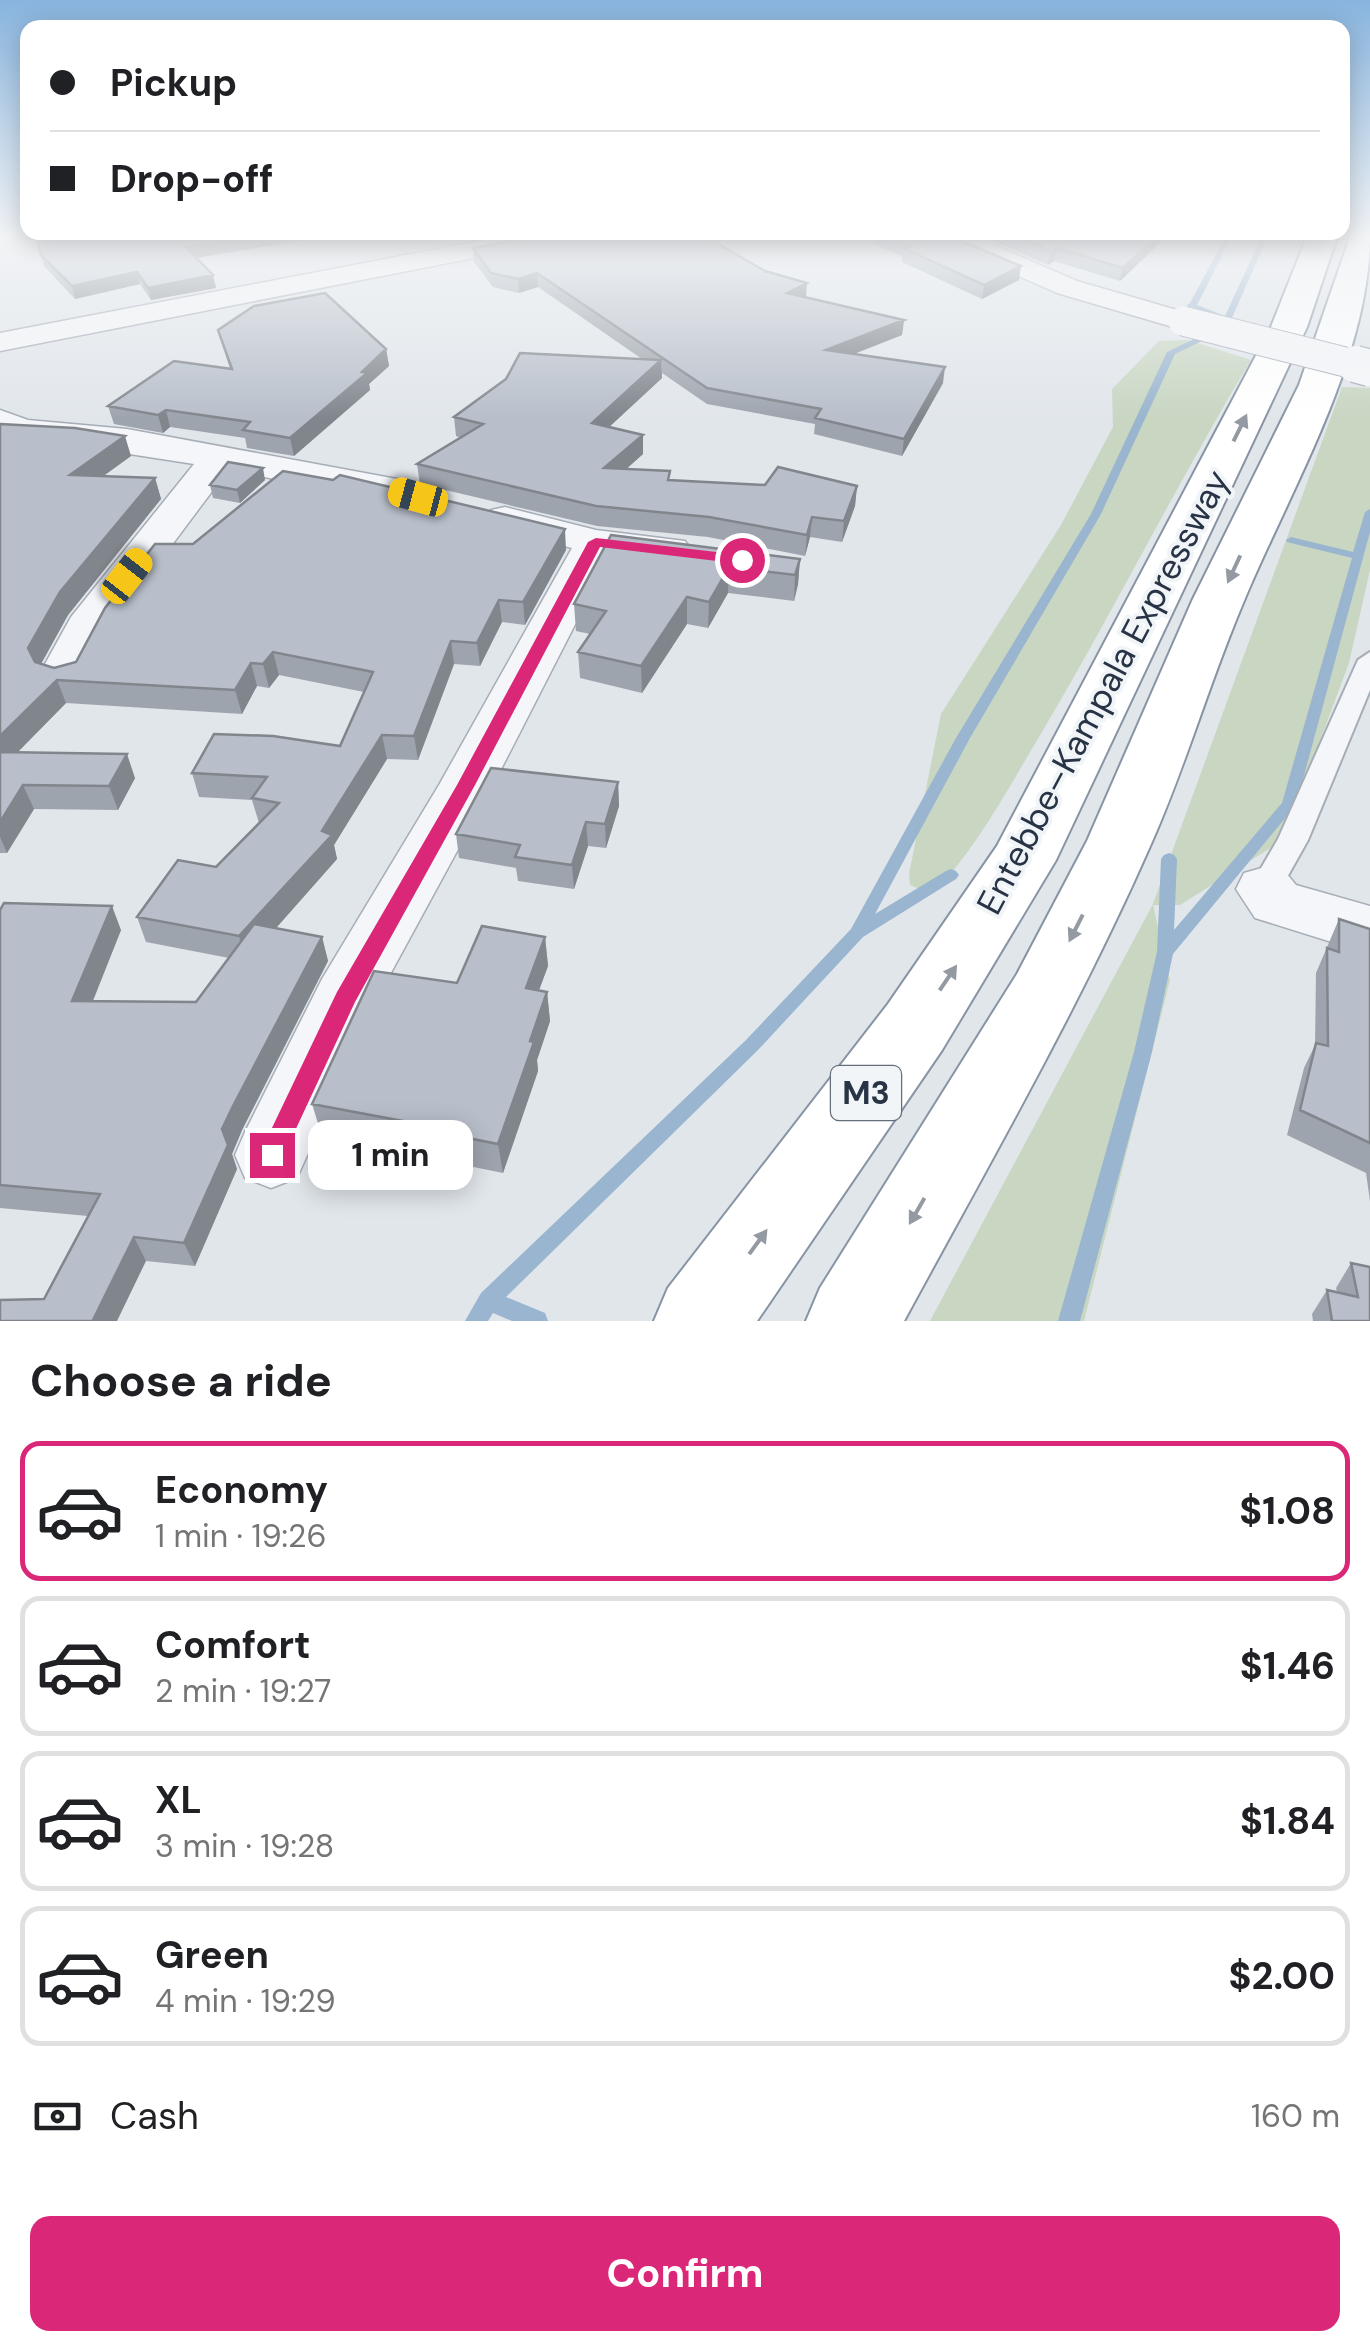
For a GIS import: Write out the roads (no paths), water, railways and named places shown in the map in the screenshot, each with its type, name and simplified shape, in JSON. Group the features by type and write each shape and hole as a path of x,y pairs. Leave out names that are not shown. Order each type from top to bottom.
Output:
{"highway":[{"name":"Entebbe–Kampala Expressway","path":"700,1321 914,1027 1023,860 1157,598 1289,327 1300,296"},
{"name":"Entebbe–Kampala Expressway","path":"853,1321 1043,995 1120,840 1218,602 1319,385 1350,296"}],"street":[{"path":"0,342 238,296"},
{"path":"1096,296 1183,322 1370,368"},
{"path":"6,436 82,433 220,456 596,542 708,554"},
{"path":"64,673 87,627 220,456"},
{"path":"272,1155 345,998 466,785 596,542"},
{"path":"1265,889 1276,902 1370,930"}],"lane":[{"path":"1265,889 1294,840 1370,660"}],"waterway":[{"path":"1193,306 1198,296"},
{"path":"857,933 963,738 1096,514 1171,352 1224,327 1238,296"},
{"path":"1189,313 1193,306"},
{"path":"1193,306 1226,319"},
{"path":"1165,952 1289,805 1370,512"},
{"path":"1291,540 1357,556"},
{"path":"1165,952 1169,859"},
{"path":"857,933 951,875"},
{"path":"488,1300 752,1045 857,933"},
{"path":"1069,1321 1143,1052 1165,952"},
{"path":"476,1321 488,1300"},
{"path":"488,1300 537,1321"}]}
